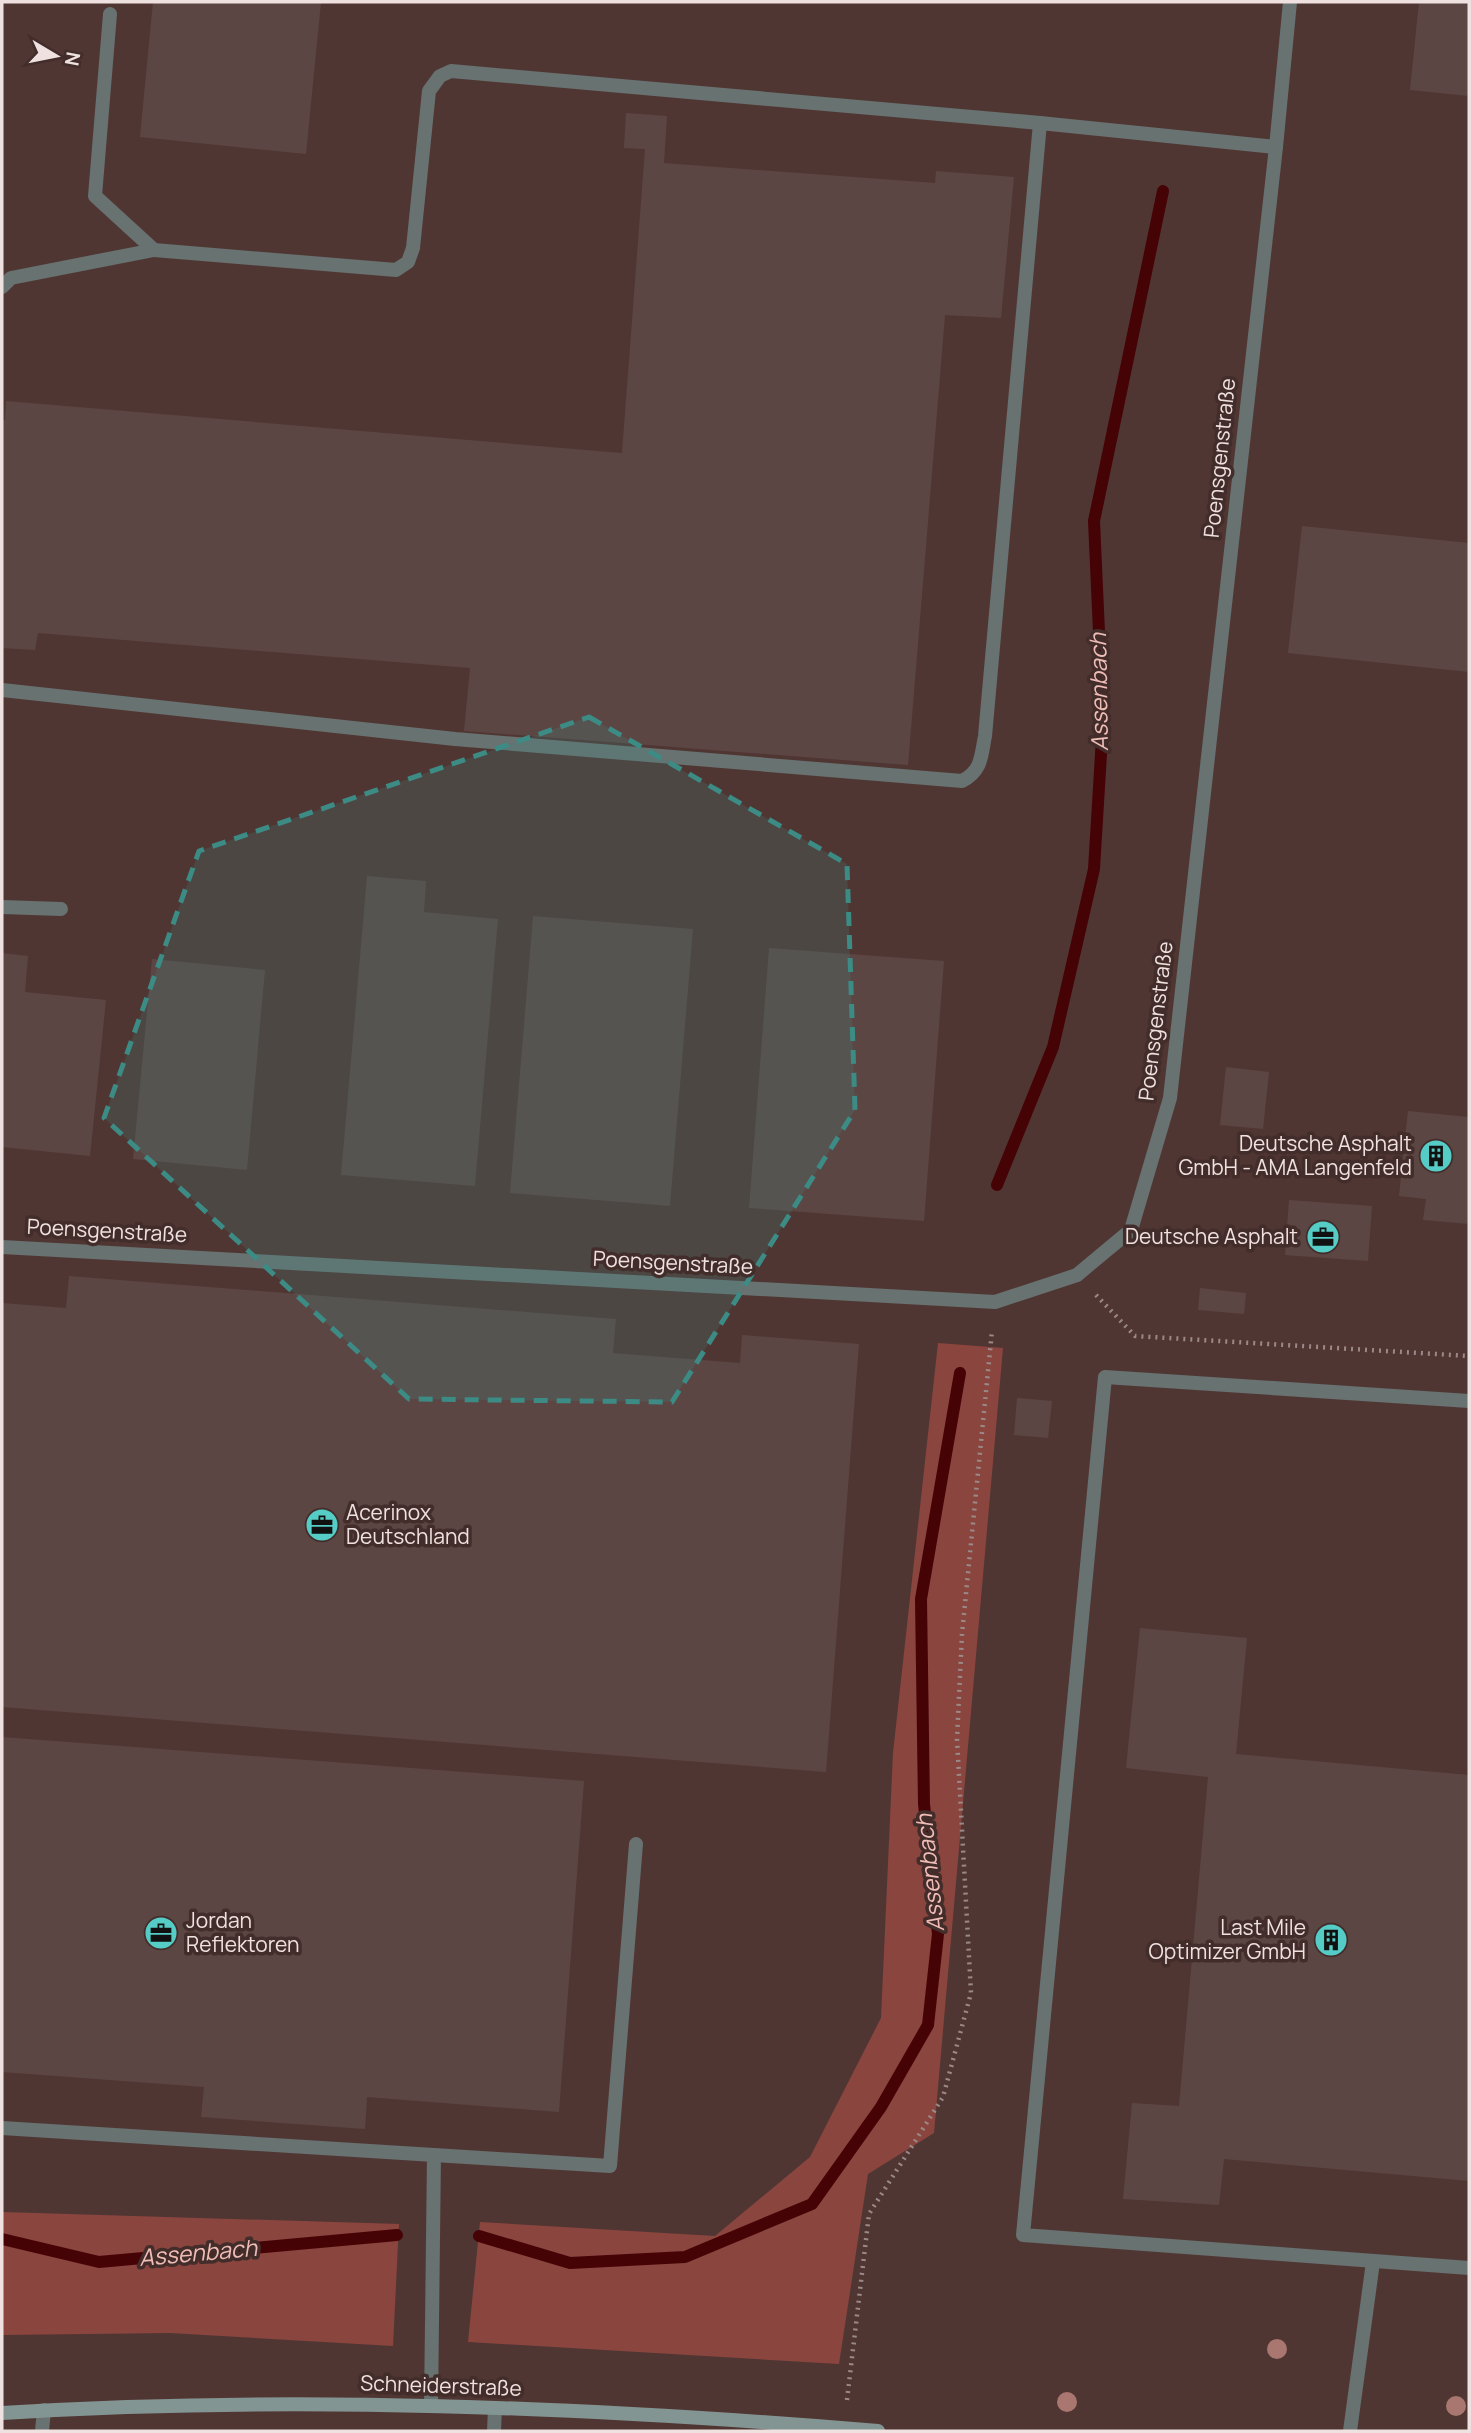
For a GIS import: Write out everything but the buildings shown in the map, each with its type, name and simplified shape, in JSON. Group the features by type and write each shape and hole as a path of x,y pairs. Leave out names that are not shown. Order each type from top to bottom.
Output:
{"main road":[{"name":"Schneiderstraße","path":"2,2413 157,2404 310,2403 495,2408 767,2427 878,2431"}],"street":[{"name":"Poensgenstraße","path":"2,1247 995,1303 1077,1275 1131,1230 1170,1098 1290,2"},
{"path":"110,14 95,196 154,250"},
{"path":"2,287 11,278 154,250 396,270 408,262 413,248 429,91 440,76 451,71 1276,146"},
{"path":"2,690 469,740 962,781 973,775 980,764 985,736 1040,123"},
{"path":"2,907 61,909"},
{"path":"1469,1401 1105,1377 1023,2235 1469,2268"},
{"path":"2,2128 610,2166 636,1844"},
{"path":"431,2406 435,2155"},
{"path":"1350,2431 1373,2262"},
{"path":"494,2431 495,2408"},
{"path":"41,2431 44,2410"}],"path":[{"path":"1077,1275 1136,1336 1469,1356"},
{"path":"845,2428 869,2214 943,2097 971,1993 957,1739 962,1633 995,1303"}],"highlighted area":[{"path":"589,717 847,864 855,1110 672,1402 409,1399 104,1118 199,851"}],"shaded area":[{"path":"2,2 1469,2 1469,2431 2,2431"},
{"path":"938,1343 1003,1348 934,2133 868,2174 839,2364 468,2342 480,2222 715,2236 810,2157 881,2018 893,1753"},
{"path":"2,2212 399,2224 393,2346 170,2333 2,2335"}],"waterway":[{"name":"Assenbach","path":"997,1185 1053,1047 1094,869 1103,721 1094,521 1163,191"},
{"name":"Assenbach","path":"479,2236 570,2263 685,2257 812,2204 881,2107 928,2025 938,1934 924,1804 921,1599 960,1373"},
{"name":"Assenbach","path":"2,2239 99,2262 397,2235"}],"place":[{"name":"Deutsche Asphalt GmbH - AMA Langenfeld","path":"1436,1156"},
{"name":"Deutsche Asphalt","path":"1323,1237"},
{"name":"Acerinox Deutschland","path":"322,1525"},
{"name":"Jordan Reflektoren","path":"161,1933"},
{"name":"Last Mile Optimizer GmbH","path":"1331,1940"}]}
